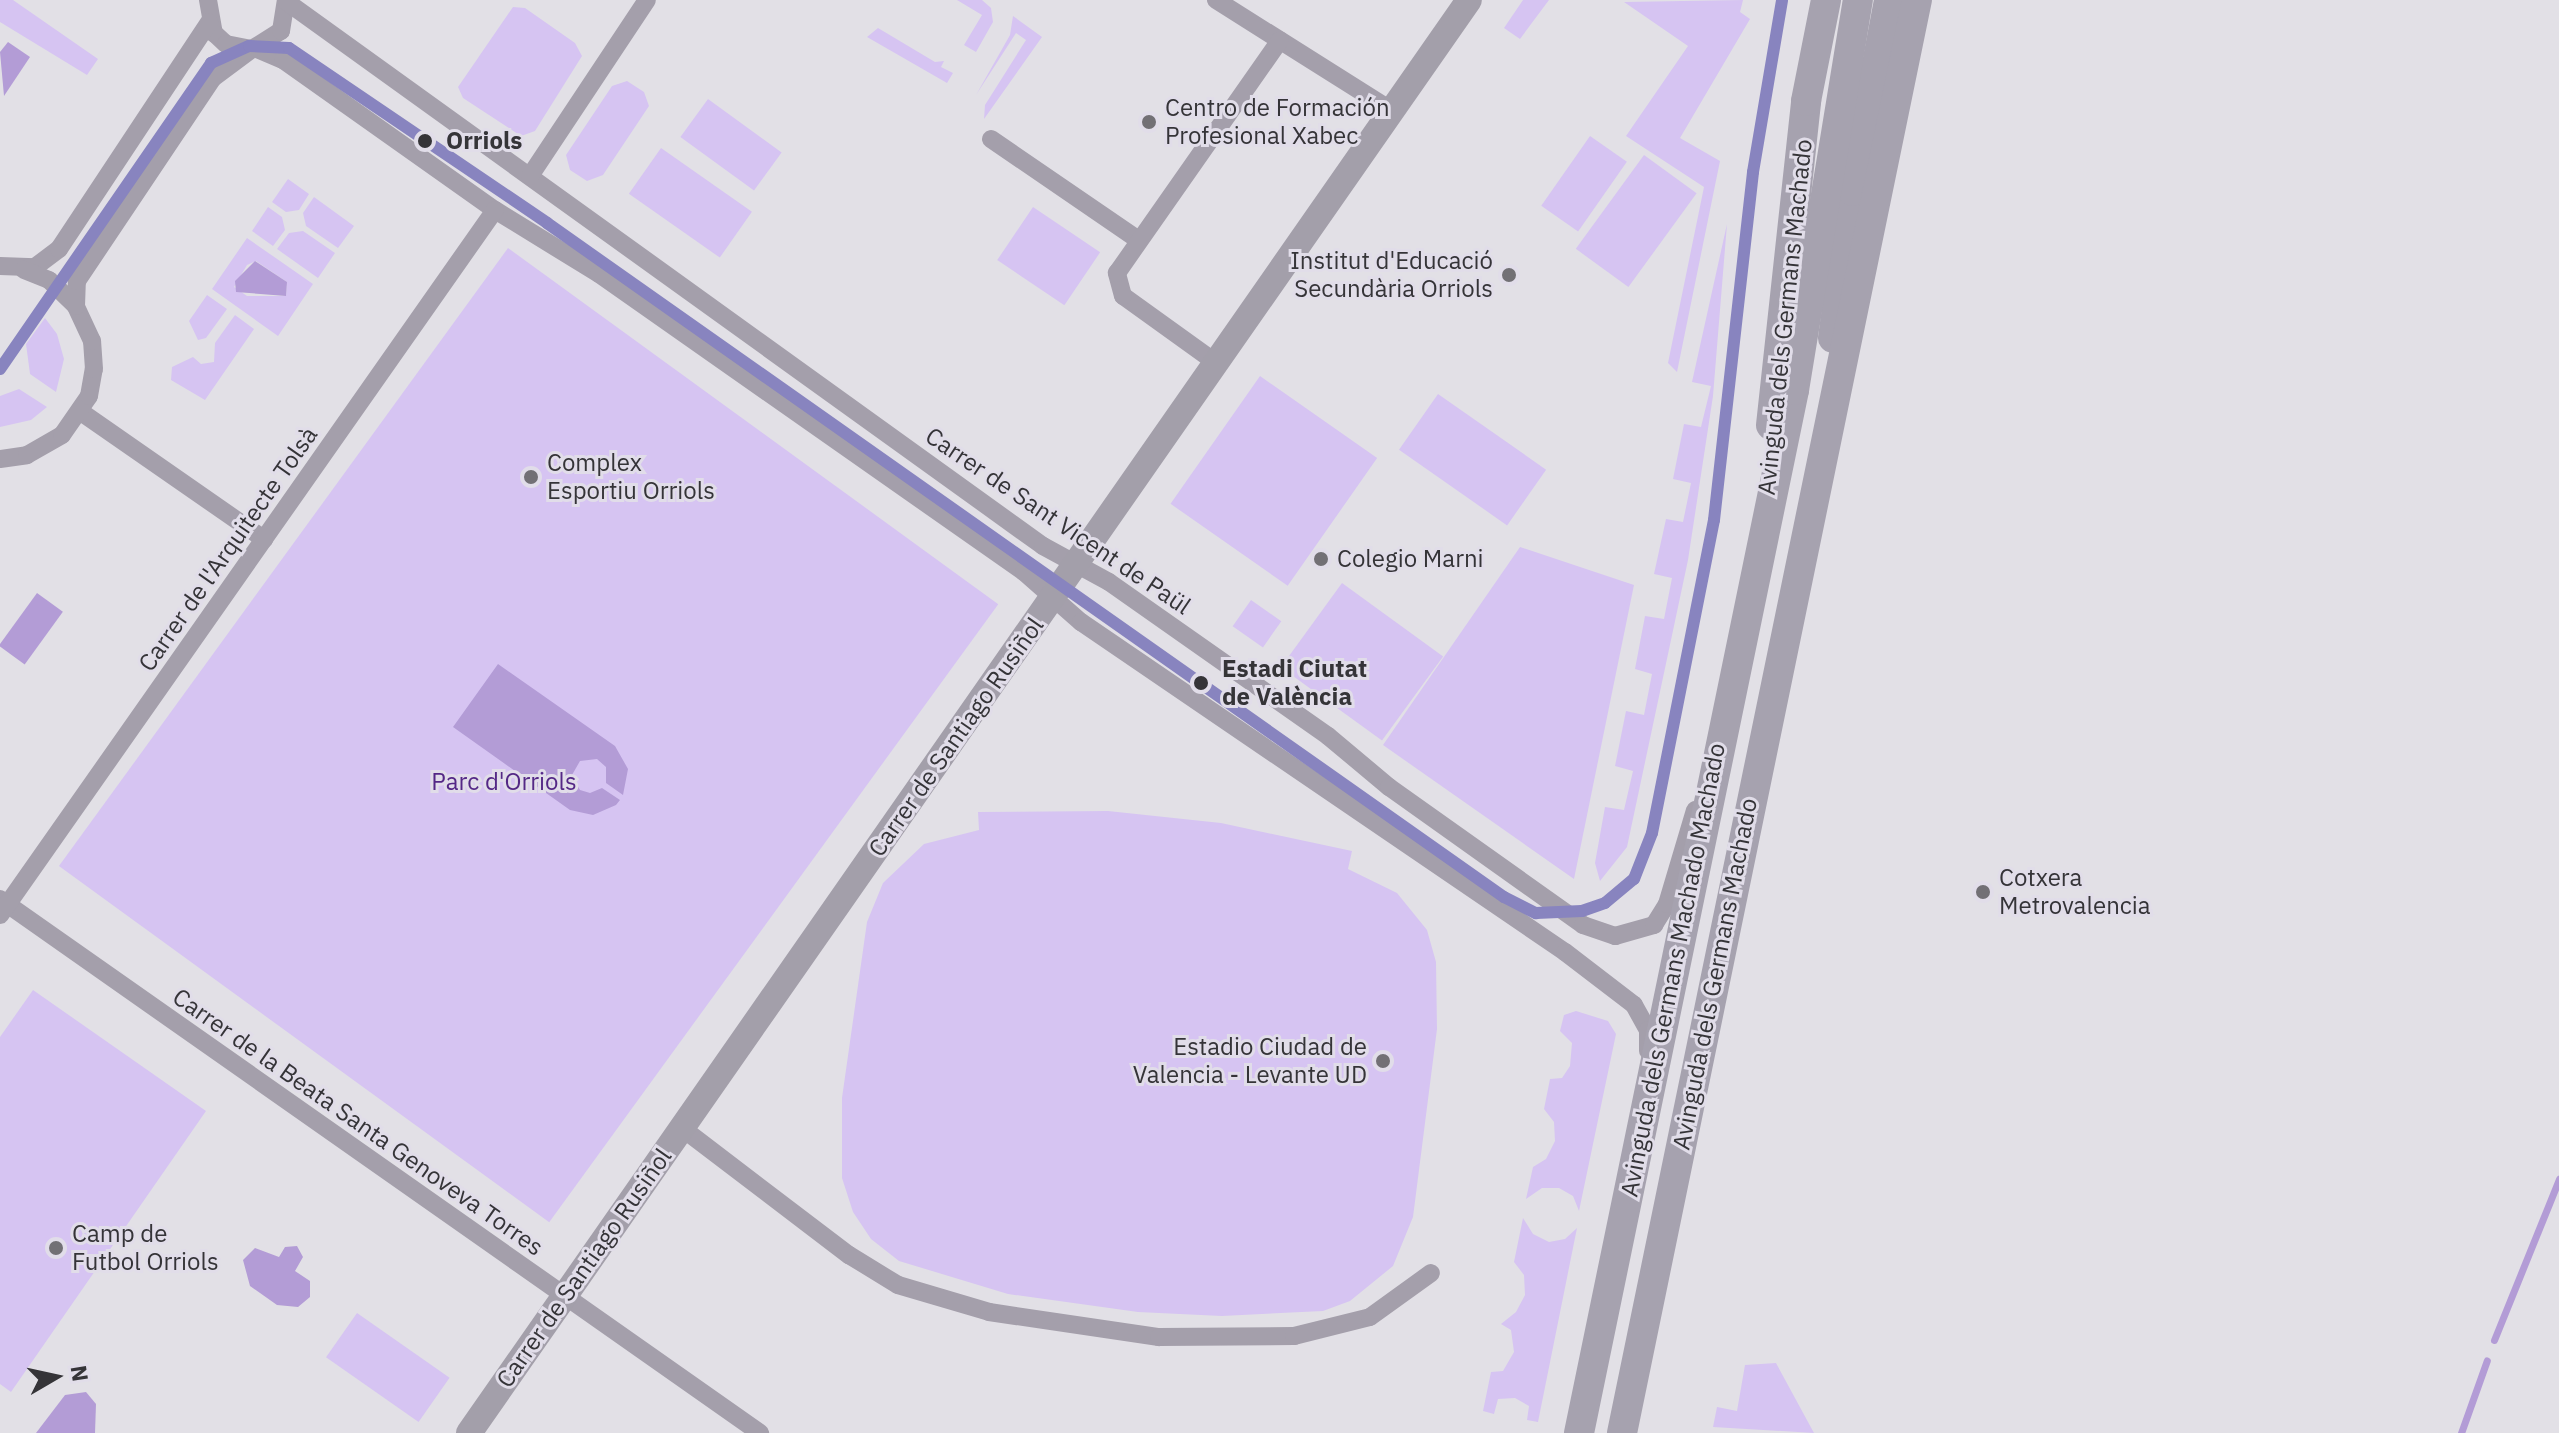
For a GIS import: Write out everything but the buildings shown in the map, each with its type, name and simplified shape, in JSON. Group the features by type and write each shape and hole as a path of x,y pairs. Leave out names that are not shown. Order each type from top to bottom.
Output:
{"main road":[{"name":"Avinguda dels Germans Machado","path":"1766,507 1774,374 1806,101 1826,0"},
{"name":"Avinguda dels Germans Machado","path":"1766,507 1794,390 1858,0"},
{"name":"Avinguda dels Germans Machado","path":"1808,515 1853,191 1889,0"},
{"name":"Avinguda dels Germans Machado","path":"1622,1433 1808,515 1859,302 1917,0"},
{"name":"Avinguda dels Germans Machado Machado","path":"1579,1433 1697,874 1719,743 1766,507"}],"street":[{"path":"208,0 209,22 226,44 254,49 283,60 495,210 599,274 1024,572 1053,599 1302,775 1378,821 1634,1005 1648,1030 1648,1095"},
{"path":"530,176 647,0"},
{"path":"1216,0 1391,110"},
{"name":"Carrer de Santiago Rusiñol","path":"469,1433 1469,0"},
{"path":"76,306 77,281 213,78 283,28 286,1"},
{"name":"Carrer de Sant Vicent de Paül","path":"286,1 530,176 634,256 1328,736 1389,787 1596,932 1638,933 1662,915 1719,743"},
{"path":"24,270 46,262 59,249 209,22"},
{"path":"1215,362 1123,296 1117,286 1122,260 1280,40"},
{"path":"991,139 1137,239"},
{"name":"Carrer de l'Arquitecte Tolsà","path":"3,906 495,210"},
{"path":"0,266 24,270 49,280 76,306 92,341 94,369 78,416 54,441 27,455 0,459"},
{"path":"78,416 264,539"},
{"name":"Carrer de la Beata Santa Genoveva Torres","path":"3,906 760,1433"},
{"path":"682,1128 849,1255 898,1285 989,1312 1159,1337 1294,1336 1370,1317 1431,1273"}],"green space":[{"path":"0,0 13,0 98,59 87,75 0,22"},
{"path":"957,0 982,0 991,8 993,22 976,52 964,45 982,15"},
{"path":"1523,0 1549,0 1520,39 1504,28"},
{"path":"1743,0 1740,12 1750,19 1680,138 1720,161 1677,372 1668,363 1704,187 1626,136 1688,46 1624,2"},
{"path":"513,7 525,8 575,43 582,56 535,131 521,136 463,98 458,87"},
{"path":"1013,16 1042,37 984,119 985,105 1026,40 1016,33 976,95 1010,35"},
{"path":"878,28 935,62 944,61 941,67 953,73 947,83 867,37"},
{"path":"627,81 644,92 649,106 603,175 587,181 570,170 566,155 612,86"},
{"path":"708,99 782,152 754,191 680,137"},
{"path":"1590,136 1627,162 1578,231 1541,206"},
{"path":"661,148 752,212 720,258 629,194"},
{"path":"1644,155 1697,193 1628,287 1576,249"},
{"path":"288,179 309,194 299,210 286,212 272,202"},
{"path":"314,197 354,226 338,248 306,226 303,213"},
{"path":"268,207 282,217 285,230 273,246 252,231"},
{"path":"1033,207 1100,252 1064,305 997,260"},
{"path":"1727,224 1713,396 1688,560 1627,847 1600,881 1595,863 1605,807 1624,810 1633,771 1615,766 1626,711 1644,715 1652,674 1635,669 1645,616 1664,619 1672,578 1654,574 1666,519 1683,522 1691,483 1673,479 1684,424 1701,427 1711,386 1692,382"},
{"path":"303,231 335,253 318,278 277,249 289,233"},
{"path":"247,238 313,284 278,336 212,289","holes":["256,261 287,282 286,296 247,296 234,287 247,265"]},
{"name":"Parc d'Orriols","path":"508,248 998,604 549,1222 59,866"},
{"path":"207,295 227,309 206,338 198,340 189,321"},
{"path":"235,315 254,329 205,400 171,380 172,367 193,357 201,364 214,362 215,343"},
{"path":"45,318 57,334 64,359 56,392 30,374 26,344"},
{"path":"1260,376 1377,458 1288,586 1171,504"},
{"path":"19,389 47,407 31,420 0,427 0,396"},
{"path":"1438,394 1546,470 1507,525 1399,450"},
{"path":"1520,547 1634,585 1574,879 1383,745"},
{"path":"1342,583 1443,656 1382,741 1281,667"},
{"path":"1251,600 1281,621 1263,647 1233,626"},
{"name":"Estadio Ciudad de Valencia - Levante UD","path":"1108,811 1221,823 1352,851 1348,869 1397,893 1427,930 1436,962 1437,1029 1413,1217 1393,1266 1350,1301 1323,1311 1222,1316 1138,1312 1008,1294 899,1261 871,1239 853,1212 842,1178 842,1098 867,922 883,883 924,844 979,830 978,812"},
{"name":"Camp de Futbol Orriols","path":"33,990 206,1111 11,1392 0,1384 0,1037"},
{"path":"1576,1011 1608,1021 1616,1034 1579,1211 1573,1196 1559,1188 1542,1188 1526,1199 1533,1167 1546,1159 1555,1141 1554,1122 1544,1109 1550,1079 1562,1078 1570,1066 1572,1043 1560,1031 1564,1015"},
{"path":"1523,1218 1533,1234 1549,1242 1565,1239 1577,1228 1538,1422 1527,1420 1529,1406 1515,1398 1498,1399 1494,1414 1483,1411 1491,1372 1503,1371 1514,1352 1511,1330 1501,1324 1516,1312 1525,1295 1524,1275 1514,1262"},
{"path":"357,1313 450,1378 419,1422 326,1357"},
{"path":"1776,1363 1814,1433 1713,1427 1717,1407 1737,1411 1745,1365"}],"shaded area":[{"path":"8,42 30,57 4,96 0,52"},
{"path":"255,261 287,282 286,296 236,292 235,281"},
{"path":"37,593 63,612 25,664 0,644"},
{"path":"498,664 615,746 628,769 623,795 606,783 606,767 597,759 580,761 572,775 580,790 590,793 602,788 620,800 616,805 593,815 570,810 453,727"},
{"path":"297,1246 303,1257 295,1271 310,1281 310,1297 298,1307 277,1305 250,1286 243,1260 255,1248 279,1257 285,1247"},
{"path":"86,1392 96,1404 95,1433 36,1433 65,1395"}],"waterway":[{"path":"2494,1340 2559,1179"},
{"path":"2461,1433 2487,1360"}],"transit line":[{"path":"0,369 211,63 249,46 289,48 547,223 1504,897 1536,913 1582,911 1605,903 1634,879 1652,833 1714,520 1753,172 1782,0"}],"place":[{"name":"Centro de Formación Profesional Xabec","path":"1149,122"},
{"name":"Orriols","path":"425,141"},
{"name":"Institut d'Educació Secundària Orriols","path":"1509,275"},
{"name":"Complex Esportiu Orriols","path":"531,477"},
{"name":"Colegio Marni","path":"1321,559"},
{"name":"Estadi Ciutat de València","path":"1201,683"},
{"name":"Cotxera Metrovalencia","path":"1983,892"},
{"name":"Estadio Ciudad de Valencia - Levante UD","path":"1383,1061"},
{"name":"Camp de Futbol Orriols","path":"56,1248"}]}
